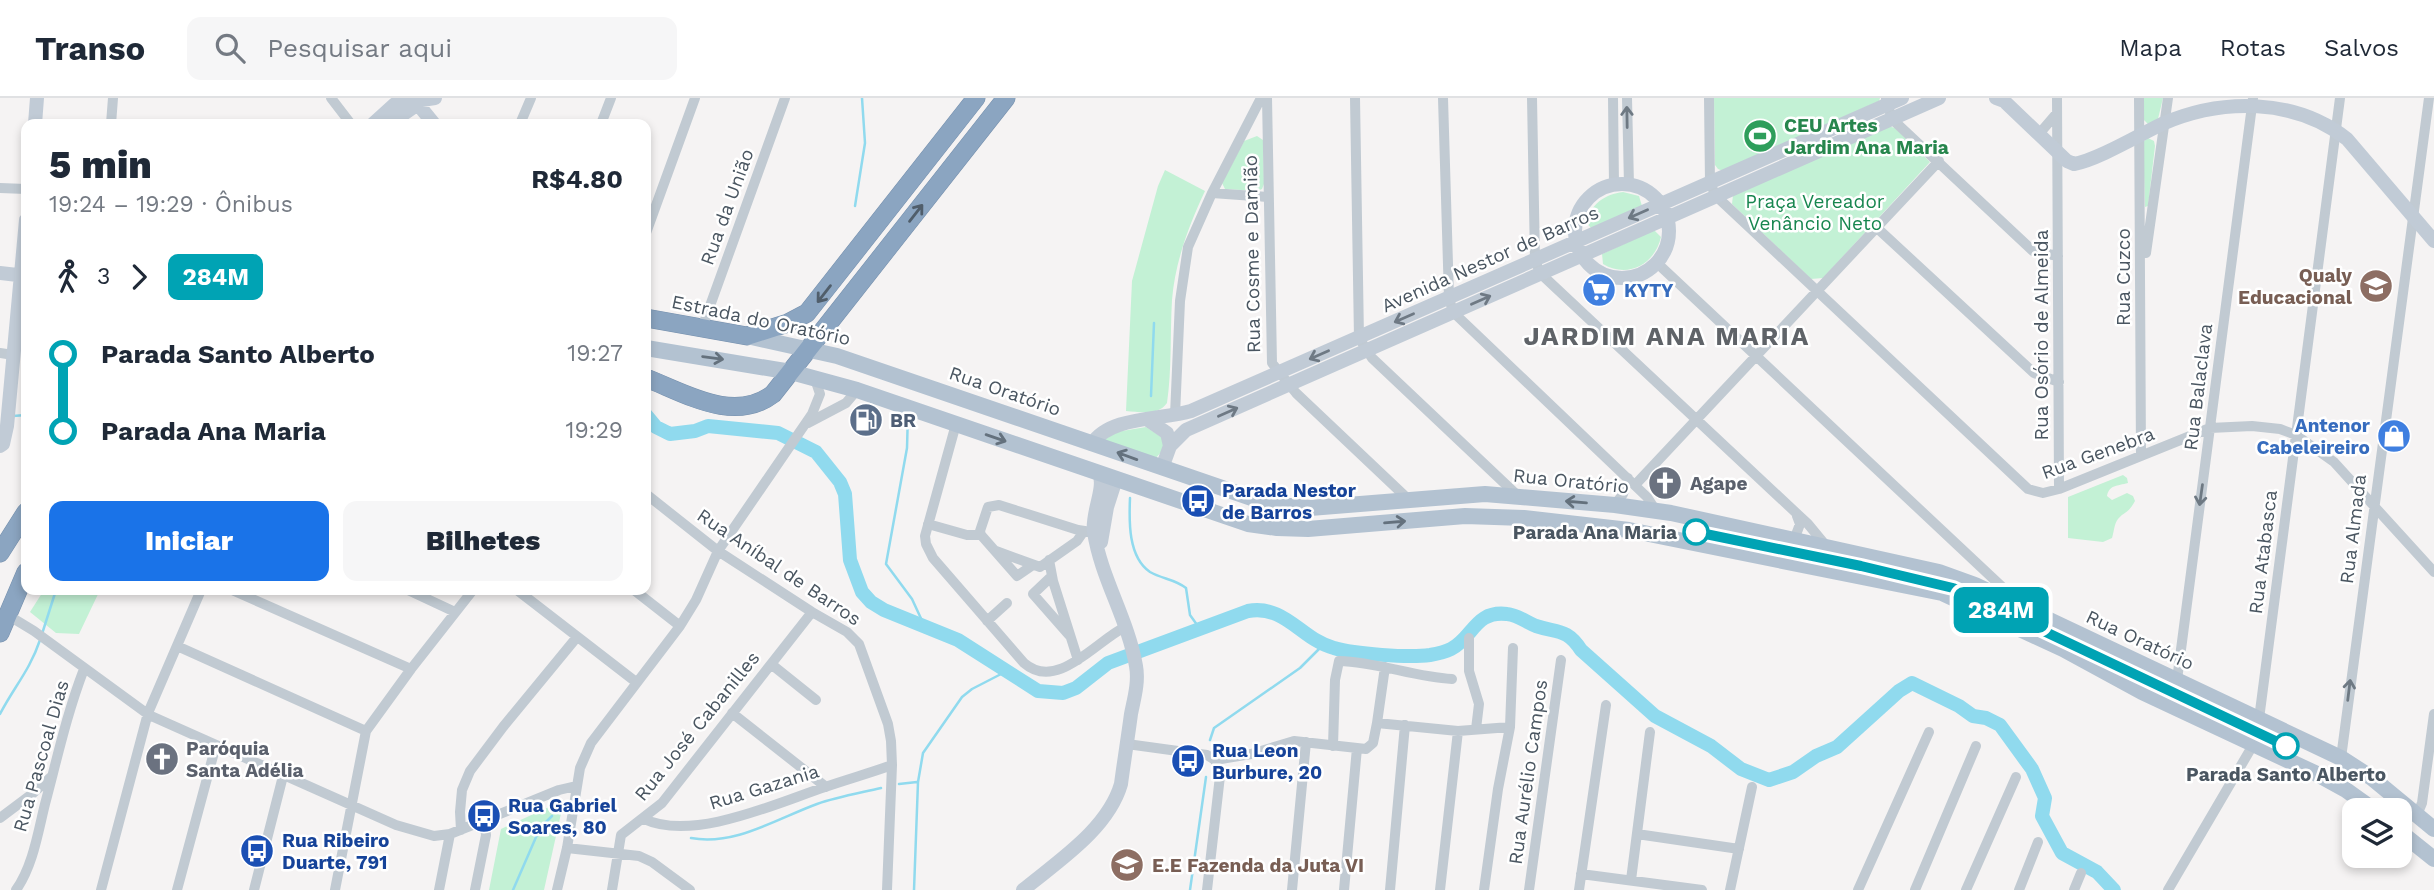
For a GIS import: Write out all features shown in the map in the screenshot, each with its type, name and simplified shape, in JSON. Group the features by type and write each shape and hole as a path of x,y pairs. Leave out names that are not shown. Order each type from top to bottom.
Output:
{"highway":[{"path":"651,381 712,404 734,408 767,399 1006,98"},
{"path":"747,336 788,323 807,313 970,100 994,114"},
{"name":"Estrada do Oratório","path":"651,319 747,336"},
{"path":"0,553 5,529 21,516"},
{"path":"0,633 4,613 21,581"}],"main road":[{"name":"Estrada do Oratório","path":"747,336 809,349 906,379"},
{"path":"651,349 791,372 857,390 1236,521 1262,526 1308,528 1465,516 1514,517 1613,528 1792,564 1862,575 1958,598 2063,649 2109,675 2317,774 2357,798"},
{"path":"857,390 861,372 858,363"},
{"name":"Rua Oratório","path":"906,379 1269,504 1310,508 1485,495 1615,505 1794,540 1951,576 2341,758 2372,778 2434,829"},
{"path":"1092,444 1090,457 1097,473"},
{"path":"1137,487 1153,483 1161,468"},
{"path":"2177,680 2175,697 2179,709"},
{"path":"2317,774 2334,768 2341,758"},
{"path":"2412,841 2434,859"}],"street":[{"path":"35,119 37,98"},
{"path":"111,119 113,98"},
{"path":"331,98 347,119"},
{"path":"378,119 396,101 435,98"},
{"path":"434,119 440,98"},
{"path":"522,119 531,98"},
{"path":"603,119 611,98"},
{"path":"651,219 695,98"},
{"name":"Rua da União","path":"702,328 785,98"},
{"path":"1175,415 1184,266 1193,232 1261,98"},
{"name":"Rua Cosme e Damião","path":"1267,98 1272,359 1279,373"},
{"path":"1355,98 1362,344 1519,496"},
{"path":"1443,98 1451,305 1647,497 1656,511"},
{"path":"1532,98 1538,267 1821,538 1828,548"},
{"path":"1613,98 1621,185"},
{"path":"1621,185 1627,98"},
{"path":"1709,98 1713,190"},
{"name":"Avenida Nestor de Barros","path":"1578,249 1669,218 1713,190 1902,98"},
{"name":"Avenida Nestor de Barros","path":"1888,107 1939,98"},
{"name":"Rua Osório de Almeida","path":"2057,98 2059,489"},
{"name":"Rua Cuzco","path":"2139,98 2141,457"},
{"path":"2141,285 2168,98"},
{"name":"Rua Atabasca","path":"2259,719 2340,98"},
{"name":"Rua Almada","path":"2341,758 2429,98"},
{"path":"2001,99 2071,163"},
{"path":"2057,180 2071,163 2081,162 2164,122 2225,103 2253,99 2298,110 2336,129 2356,148 2434,241"},
{"name":"Rua Balaclava","path":"2177,680 2253,99"},
{"path":"415,101 430,119"},
{"path":"395,119 415,101"},
{"path":"1888,107 1938,161 2033,251 2058,256"},
{"path":"2039,134 2057,113"},
{"name":"Rua Cosme e Damião","path":"1250,119 1267,132"},
{"path":"1615,505 1631,481 1695,420 1938,161"},
{"path":"1621,185 1643,189 1661,204 1669,218 1669,242 1657,263 1637,275 1614,277 1592,267 1578,249 1576,223 1583,206 1596,192 1621,185"},
{"path":"0,188 21,189"},
{"name":"Avenida Nestor de Barros","path":"1092,444 1096,437 1113,426 1191,411 1279,373 1362,344 1578,249 1661,204 1713,190"},
{"name":"Rua Genebra","path":"1713,190 2028,489 2043,493 2059,489 2210,428 2252,426 2280,429 2296,435 2334,462 2434,572"},
{"path":"1212,193 1268,197"},
{"path":"1877,227 2034,373 2059,382"},
{"path":"1657,263 2024,608"},
{"path":"0,264 21,270"},
{"path":"0,273 21,271"},
{"path":"4,437 7,354 21,286"},
{"name":"Avenida Nestor de Barros","path":"1170,446 1186,430 1289,385 1362,344"},
{"path":"1279,373 1408,499"},
{"path":"557,890 580,768 591,743 680,626 696,600 718,551 803,428 820,399 815,379"},
{"path":"803,428 846,403 857,390"},
{"path":"1148,420 1167,433 1170,446 1161,468"},
{"path":"956,424 928,524 926,544 933,558 1024,663 1037,671 1046,672 1065,667 1112,634 1128,638"},
{"path":"1485,495 1491,482 1490,469"},
{"path":"1023,890 1107,816 1119,791 1136,688 1136,666 1094,533 1094,516 1101,484 1097,473"},
{"path":"995,551 1040,567 1077,541 1094,533 1116,479"},
{"path":"1383,502 1387,480"},
{"name":"Rua Aníbal de Barros","path":"651,498 718,551 848,632 859,644 888,724 892,765 887,890"},
{"path":"1033,565 1017,576 981,535 979,531 984,514 992,505 1094,533"},
{"path":"1794,540 1800,524 1797,516"},
{"path":"928,524 967,535 981,535"},
{"path":"1049,560 1078,660"},
{"path":"1052,576 1033,594 1069,635"},
{"path":"101,890 148,714 199,595"},
{"path":"244,595 411,669"},
{"path":"419,595 455,612"},
{"path":"335,890 366,731 469,595"},
{"path":"523,595 636,682"},
{"path":"640,595 680,626"},
{"path":"987,621 1007,603"},
{"name":"Rua José Cabanilles","path":"617,853 621,835 662,803 812,612"},
{"path":"4,613 148,714 350,806 420,834 450,834 559,790 576,786"},
{"path":"461,830 462,790 470,772 577,637"},
{"path":"1469,638 1469,671 1479,704 1476,729"},
{"path":"177,646 366,731"},
{"path":"1484,890 1497,789 1510,727 1513,648"},
{"name":"Rua Aurélio Campos","path":"1529,890 1561,660"},
{"path":"1333,746 1338,661 1385,667 1424,677 1452,679"},
{"path":"771,664 816,700"},
{"path":"1215,760 1251,754 1289,741 1366,749 1375,738 1385,667"},
{"name":"Rua Pascoal Dias","path":"16,890 26,873 75,692 84,669"},
{"path":"1579,890 1606,705"},
{"path":"732,713 826,787"},
{"path":"2417,815 2422,804 2434,713"},
{"path":"1377,720 1458,732 1510,727"},
{"path":"1390,890 1405,725"},
{"path":"1440,890 1458,732"},
{"path":"1631,880 1650,732"},
{"path":"1858,890 1929,732"},
{"path":"1292,890 1307,742"},
{"path":"1127,744 1207,755 1215,760 1220,776 1207,890"},
{"path":"2168,890 2253,745"},
{"path":"177,890 216,746"},
{"path":"1915,890 1976,746"},
{"path":"1344,890 1357,748"},
{"name":"Rua Gazania","path":"644,819 667,825 716,822 763,810 892,765"},
{"path":"254,890 284,775"},
{"path":"0,818 52,776"},
{"path":"1966,890 2016,777"},
{"path":"1730,890 1752,787"},
{"path":"475,890 485,835 484,820"},
{"path":"439,890 450,834"},
{"path":"1637,834 1739,849"},
{"path":"2019,890 2038,842"},
{"path":"567,848 639,856 652,862 690,890"},
{"path":"612,890 617,853"},
{"path":"2074,890 2081,873"},
{"path":"1581,874 1702,890"}],"green space":[{"name":"CEU Artes Jardim Ana Maria","path":"1714,98 1880,98 1879,101 1723,171 1715,165"},
{"path":"2142,98 2163,98 2158,119 2149,125 2143,119"},
{"name":"Praça Vereador Venâncio Neto","path":"1888,126 1895,128 1930,162 1823,278 1811,279 1732,204 1733,195"},
{"path":"1257,136 1263,140 1262,189 1225,189 1222,183 1244,141"},
{"path":"2148,138 2154,141 2155,146 2148,206 2145,207 2143,142"},
{"path":"1165,170 1205,191 1176,272 1171,313 1167,403 1154,412 1126,411 1132,281 1158,186"},
{"path":"1623,192 1639,196 1642,206 1591,228 1586,222 1595,205 1610,195"},
{"path":"1654,230 1661,237 1658,247 1647,261 1631,269 1622,270 1603,264 1602,254"},
{"path":"1146,427 1163,438 1163,450 1155,459 1104,440 1116,432"},
{"path":"2123,475 2128,483 2112,488 2107,496 2112,500 2127,493 2133,496 2135,501 2117,521 2112,538 2103,542 2068,538 2068,497"},
{"path":"41,595 98,595 79,634 56,633 30,612"},
{"path":"564,800 544,890 489,890 501,829"}],"waterway":[{"path":"855,206 865,143 862,98"},
{"path":"1151,396 1154,323"},
{"path":"908,412 907,448 886,564 912,599 924,625"},
{"path":"13,416 21,415"},
{"path":"651,421 656,427 670,434 695,431 708,426 778,433 816,452 840,482 845,494 850,560 862,592 871,602 884,610 958,640 1038,691 1063,693 1076,688 1108,663 1248,611 1273,613 1312,638 1334,648 1368,654 1409,656 1430,655 1449,650 1481,620 1496,614 1507,614 1536,626 1561,632 1571,638 1655,716 1711,746 1741,769 1769,780 1793,772 1816,756 1837,747 1899,691 1912,683 1959,706 1973,716 1986,718 2000,725 2032,769 2045,798 2042,816 2062,853 2097,872 2114,890"},
{"path":"1130,498 1131,538 1137,557 1150,572 1186,588 1190,615 1200,629"},
{"path":"42,634 54,595"},
{"path":"0,714 27,669 40,640"},
{"path":"1210,740 1214,728 1300,668 1324,644"},
{"path":"914,890 918,782 923,753 962,697 1005,672"},
{"path":"1190,890 1206,777"},
{"path":"899,784 917,782"},
{"path":"691,838 739,835 817,804 881,788"},
{"path":"513,890 540,828 552,816"}],"bus line":[{"name":"284M","path":"1696,532 1953,588 2286,746"}],"place":[{"name":"CEU Artes Jardim Ana Maria","path":"1760,136"},
{"name":"Qualy Educacional","path":"2376,286"},
{"name":"KYTY","path":"1599,290"},
{"name":"BR","path":"866,420"},
{"name":"Antenor Cabeleireiro","path":"2394,436"},
{"name":"Agape","path":"1665,483"},
{"name":"Parada Nestor de Barros","path":"1198,501"},
{"name":"Parada Ana Maria","path":"1696,532"},
{"name":"Parada Santo Alberto","path":"2286,746"},
{"name":"Paróquia Santa Adélia","path":"162,759"},
{"name":"Rua Leon Burbure, 20","path":"1188,761"},
{"name":"Rua Gabriel Soares, 80","path":"484,816"},
{"name":"Rua Ribeiro Duarte, 791","path":"257,851"},
{"name":"E.E Fazenda da Juta VI","path":"1127,865"}],"district":[{"name":"JARDIM ANA MARIA","path":"1667,336"}]}
